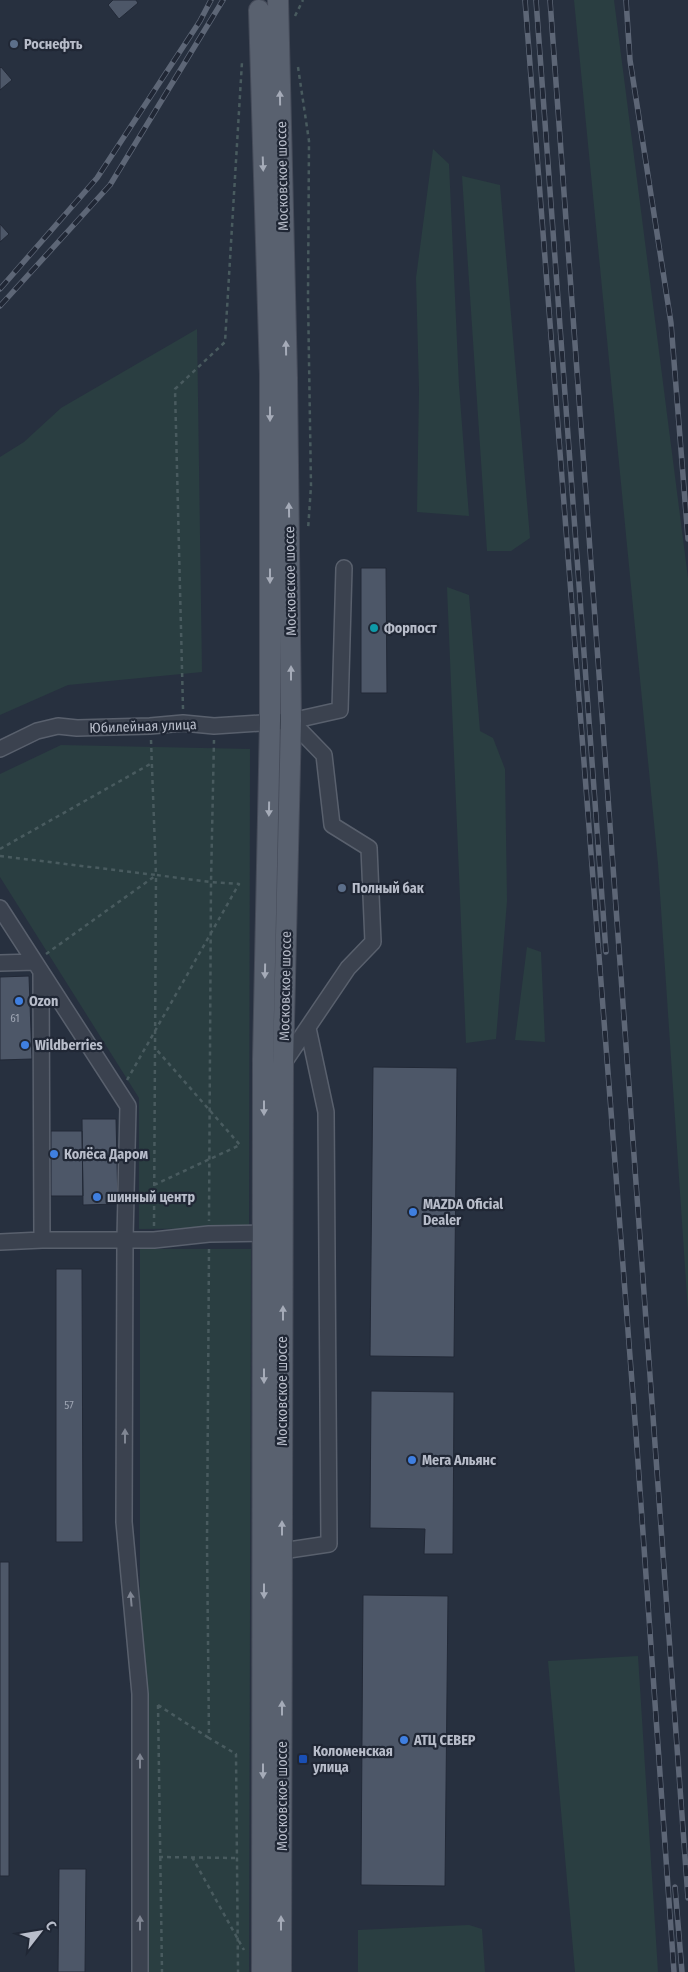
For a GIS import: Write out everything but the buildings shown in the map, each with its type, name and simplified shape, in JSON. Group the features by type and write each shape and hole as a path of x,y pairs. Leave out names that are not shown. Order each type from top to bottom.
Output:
{"main road":[{"name":"Московское шоссе","path":"278,0 287,378 291,721 283,1064 281,1972"},
{"name":"Московское шоссе","path":"259,10 270,375 270,722 263,1059 262,1972"}],"street":[{"name":"Юбилейная улица","path":"0,749 37,731 58,726 77,728 183,723 214,726 291,721 340,710 344,568"},
{"path":"283,1064 348,968 373,942 369,848 332,825 324,756 291,721"},
{"path":"0,908 128,1106 125,1239 124,1522 140,1694 140,1972"},
{"path":"0,963 38,967"},
{"path":"38,967 42,1240"},
{"path":"282,1551 329,1544 326,1112 308,1028"},
{"path":"0,1242 154,1240 209,1234 264,1233"}],"path":[{"path":"183,723 175,389 225,342 242,55"},
{"path":"298,67 309,141 310,486 307,536"},
{"path":"150,726 156,875 154,1240"},
{"path":"210,1738 207,1543 210,934 214,726"},
{"path":"0,849 152,763"},
{"path":"0,856 239,884 120,1093"},
{"path":"38,967 156,875"},
{"path":"154,1185 240,1145 155,1048"},
{"path":"140,1694 236,1754 238,1972"},
{"path":"158,1705 162,1972"},
{"path":"140,1857 237,1858"},
{"path":"192,1857 248,1955"}],"green space":[{"path":"574,0 614,0 688,578 688,1312 658,864"},
{"path":"433,149 449,164 459,386 469,516 417,512 419,389 416,278"},
{"path":"462,176 500,185 530,538 511,551 487,551"},
{"path":"197,329 202,672 68,685 0,715 0,457 24,442 61,408"},
{"path":"447,587 469,595 480,731 493,738 505,769 507,901 496,1039 466,1043"},
{"path":"61,745 250,749 249,1228 139,1229 139,1098 0,877 0,774"},
{"path":"527,947 541,952 545,1042 515,1040"},
{"path":"140,1249 251,1249 249,1972 140,1972"},
{"path":"638,1656 658,1972 575,1972 548,1661"},
{"path":"469,1925 482,1929 485,1972 358,1972 358,1930"}],"railway":[{"path":"0,289 97,178 200,21 211,0"},
{"path":"0,306 110,185 223,0"},
{"path":"525,0 636,1434 674,1972"},
{"path":"536,0 606,952"},
{"path":"550,0 688,1898"},
{"path":"626,0 630,60 671,323 688,539"},
{"path":"675,1887 682,1972"}],"place":[{"name":"Роснефть","path":"14,44"},
{"name":"Форпост","path":"374,628"},
{"name":"Полный бак","path":"342,888"},
{"name":"Ozon","path":"19,1001"},
{"name":"Wildberries","path":"25,1045"},
{"name":"Колёса Даром","path":"54,1154"},
{"name":"шинный центр","path":"97,1197"},
{"name":"MAZDA Oficial Dealer","path":"413,1212"},
{"name":"Мега Альянс","path":"412,1460"},
{"name":"АТЦ СЕВЕР","path":"404,1740"},
{"name":"Коломенская улица","path":"303,1759"}]}
